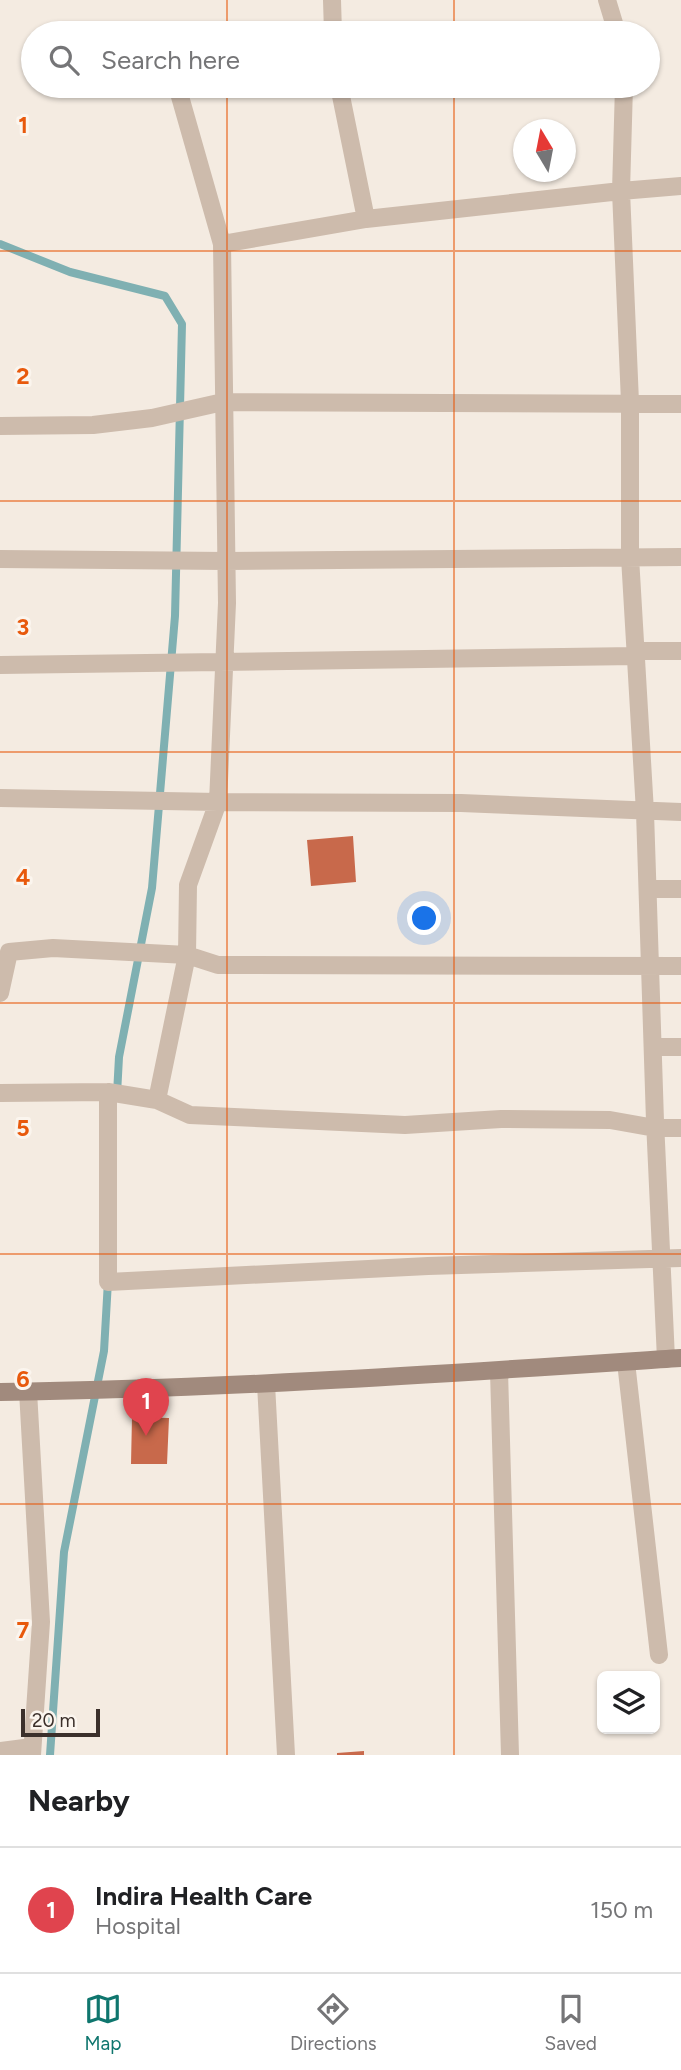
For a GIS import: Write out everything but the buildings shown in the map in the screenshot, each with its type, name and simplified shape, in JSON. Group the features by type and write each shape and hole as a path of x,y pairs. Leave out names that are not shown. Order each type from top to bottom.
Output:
{"street":[{"path":"332,0 333,21"},
{"path":"607,0 613,21"},
{"path":"157,1100 187,955 188,885 218,803 227,604 222,244 180,98"},
{"path":"341,98 366,219"},
{"path":"0,1392 267,1384 674,1359 662,1260 645,812 630,557 630,402 621,191 624,98"},
{"path":"222,244 366,219 681,186"},
{"path":"0,426 93,425 152,418 223,402 681,404"},
{"path":"0,559 226,561 681,557"},
{"path":"0,665 681,652"},
{"path":"0,799 218,803 461,803 681,812"},
{"path":"648,889 681,889"},
{"path":"0,993 9,952 53,948 187,955 218,965 681,966"},
{"path":"653,1047 681,1047"},
{"path":"0,1093 107,1093 157,1100 190,1115 405,1125 501,1119 610,1120 655,1128 681,1128"},
{"path":"107,1093 108,1282 428,1266 681,1258"},
{"path":"626,1362 659,1655"},
{"path":"499,1371 510,1755"},
{"path":"267,1384 286,1755"},
{"path":"0,1751 32,1751 41,1622 28,1391"}],"waterway":[{"path":"0,244 70,272 165,296 182,324 175,616 152,888 119,1057 117,1094"},
{"path":"50,1755 64,1552 104,1351 108,1281"}],"place":[{"name":"Indira Health Care","path":"146,1436"}]}
